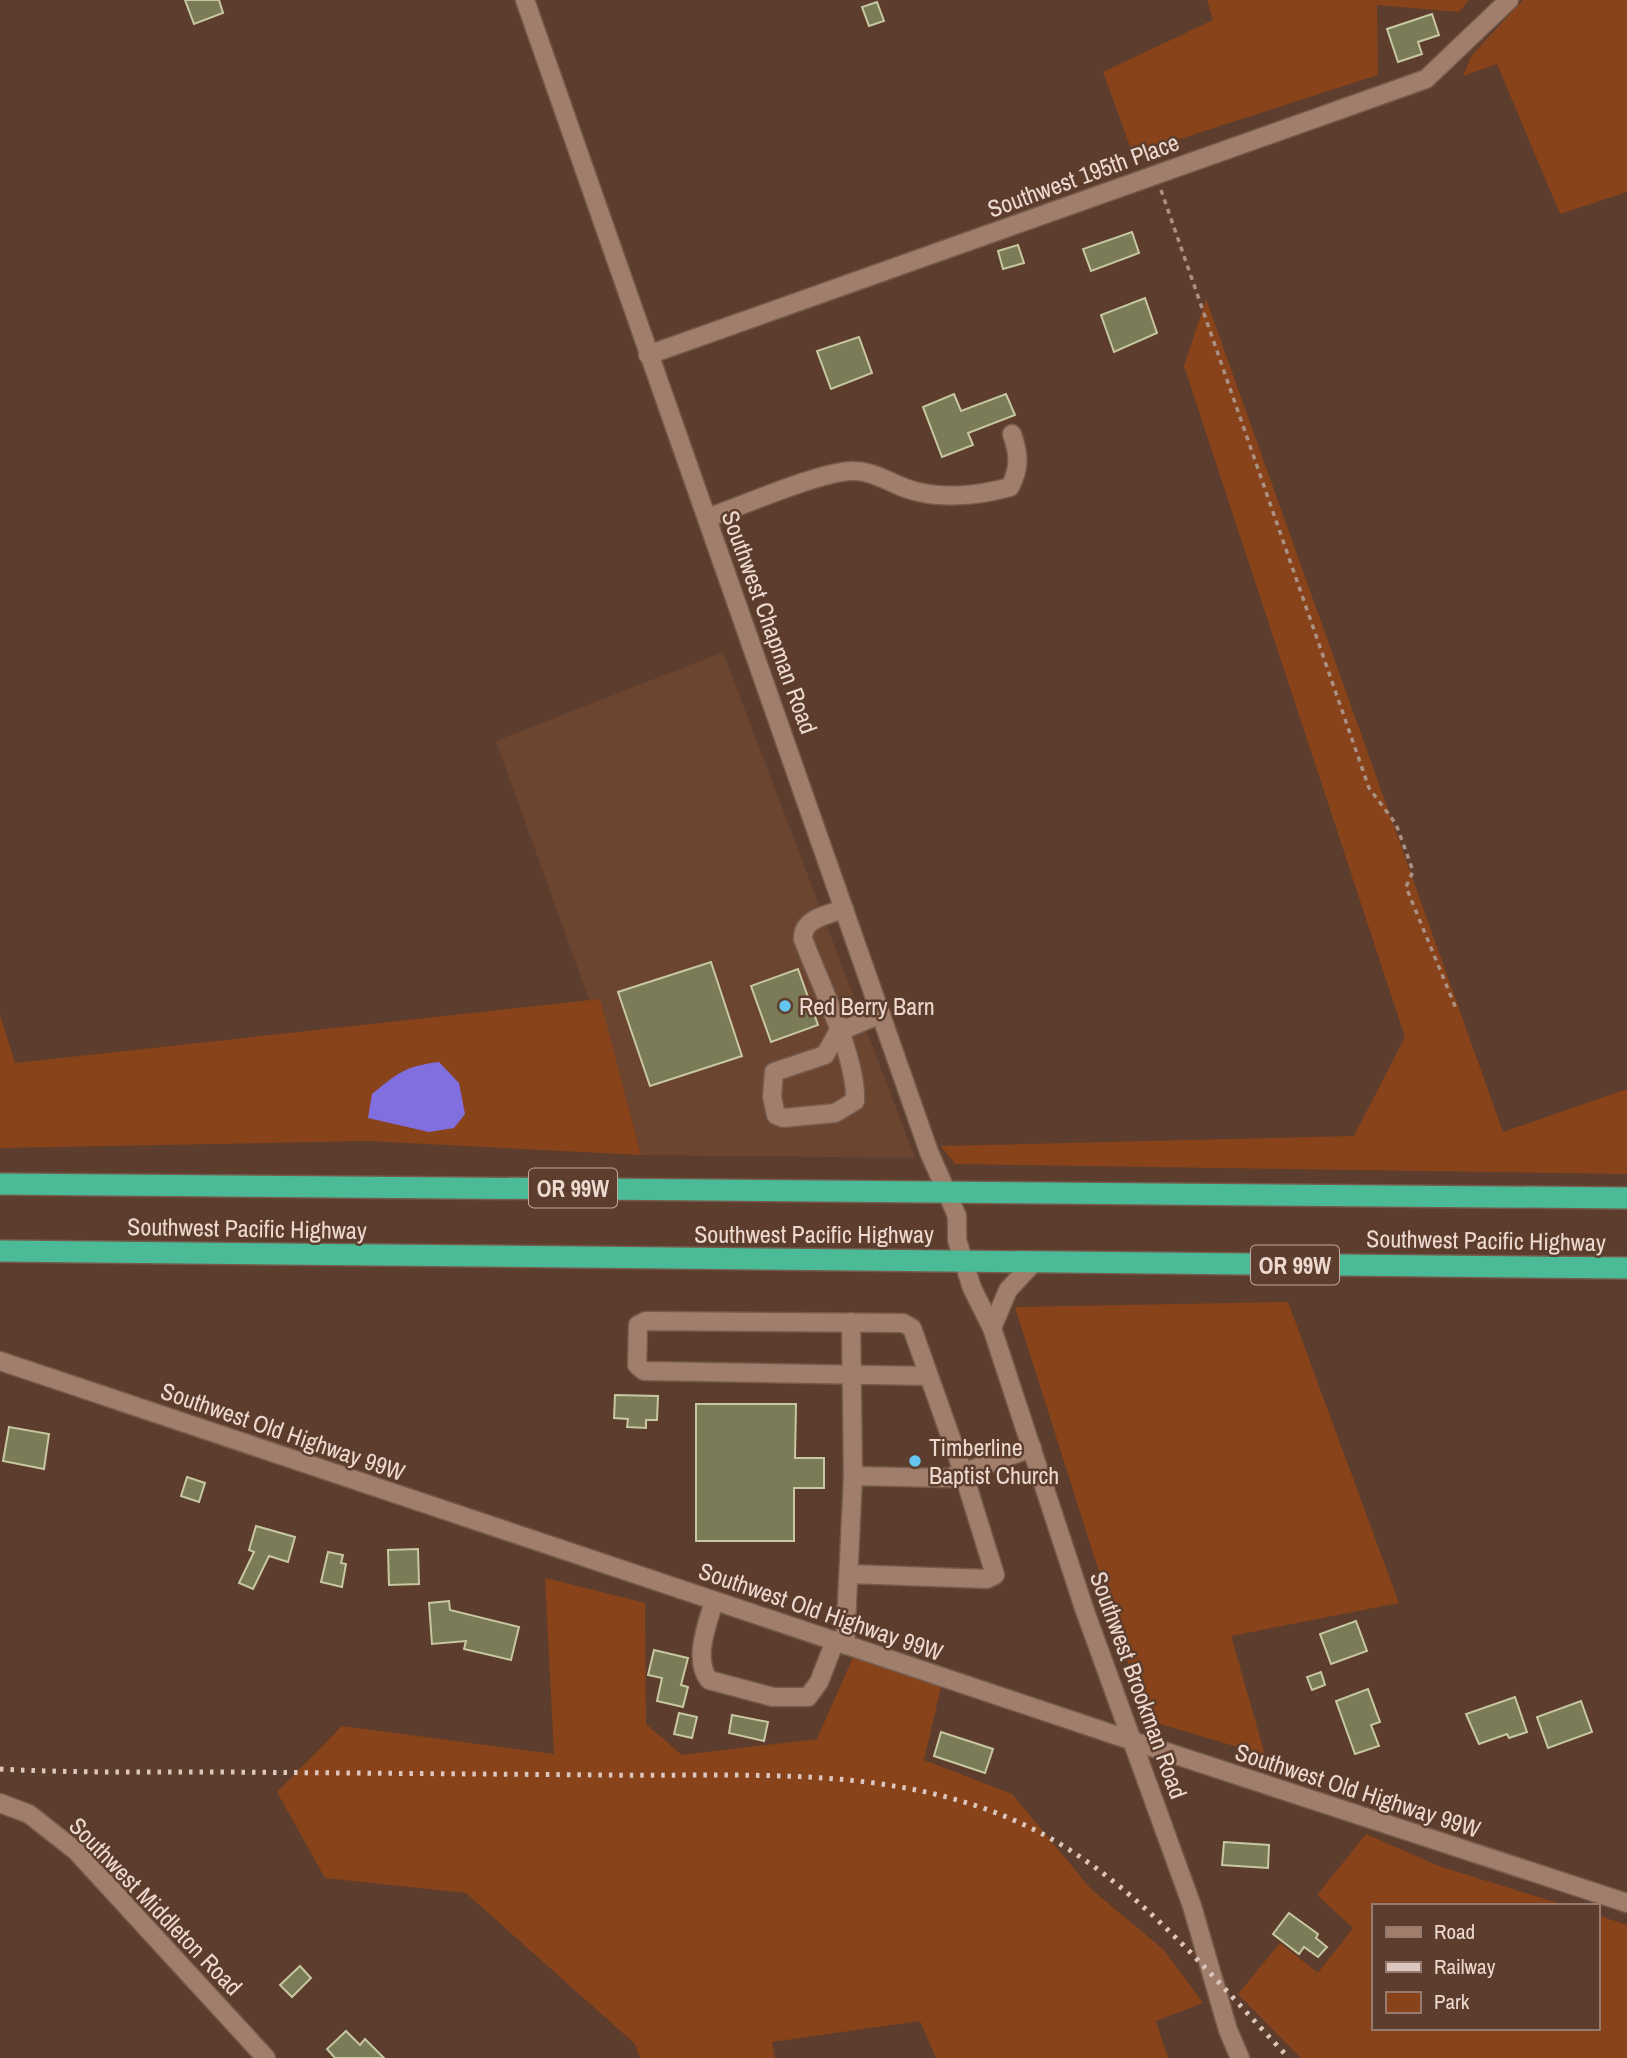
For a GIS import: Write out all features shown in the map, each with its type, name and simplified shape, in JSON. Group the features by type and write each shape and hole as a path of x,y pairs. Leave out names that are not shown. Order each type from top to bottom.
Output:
{"highway":[{"name":"Southwest Pacific Highway","path":"0,1184 1627,1198"},
{"name":"Southwest Pacific Highway","path":"0,1251 1627,1268"}],"street":[{"name":"Southwest Chapman Road","path":"525,0 881,1014 957,1216 957,1240 964,1261"},
{"name":"Southwest 195th Place","path":"648,355 1426,79 1509,0"},
{"path":"707,518 829,475 854,471 887,479 906,489 933,494 982,495 1010,487 1018,472 1017,449 1012,434"},
{"path":"844,909 807,923 803,930 803,939 838,1032 856,1083 855,1101 835,1113 783,1118 776,1115 772,1097 774,1072 825,1055 838,1032 881,1014"},
{"name":"Southwest Brookman Road","path":"964,1261 972,1288 992,1328 1085,1611 1192,1906 1228,2030 1240,2058"},
{"path":"992,1328 1008,1290 1034,1262"},
{"path":"850,1574 987,1579 995,1575 963,1472 912,1328 903,1322 646,1321 638,1325 637,1365 644,1371 928,1376"},
{"path":"714,1601 701,1660 703,1672 709,1680 773,1696 808,1697 840,1643 850,1574 853,1476 851,1322"},
{"name":"Southwest Old Highway 99W","path":"0,1361 1133,1741 1627,1903"},
{"path":"853,1476 948,1478 1032,1448"},
{"name":"Southwest Middleton Road","path":"0,1803 29,1814 76,1851 266,2058"}],"path":[{"path":"1156,175 1369,788 1396,824 1413,871 1406,887 1457,1011"}],"shaded area":[{"path":"723,652 915,1158 641,1155 600,1000 590,1002 496,741"},
{"path":"439,1062 459,1083 465,1114 454,1128 429,1132 368,1118 372,1094 410,1068"}],"green space":[{"path":"1207,0 1469,0 1459,12 1377,5 1378,75 1133,154 1103,72 1213,20"},
{"path":"1523,0 1627,0 1627,192 1560,214 1497,64 1463,76 1472,55"},
{"path":"1206,299 1503,1132 1627,1089 1627,1174 955,1164 941,1146 1354,1136 1405,1037 1184,366"},
{"path":"600,999 641,1155 368,1141 0,1148 0,1015 15,1063"},
{"path":"1288,1302 1399,1603 1231,1636 1265,1755 1146,1720 1015,1307"},
{"path":"545,1578 645,1603 646,1724 682,1755 817,1739 854,1655 942,1683 924,1760 1012,1794 1091,1889 1164,1950 1203,2003 1156,2021 1168,2058 936,2058 920,2021 772,2042 775,2058 640,2058 635,2044 466,1893 325,1878 277,1792 342,1726 554,1754"},
{"path":"1366,1834 1439,1866 1561,1904 1372,1904 1372,2030 1599,2030 1599,1916 1627,1925 1627,2058 1301,2058 1238,1994 1280,1943 1318,1973 1353,1928 1317,1895"}],"building":[{"path":"185,0 219,0 223,13 194,24"},
{"path":"877,2 884,21 869,26 862,7"},
{"path":"1432,14 1439,35 1418,42 1422,54 1398,62 1387,29"},
{"path":"1132,232 1139,253 1091,271 1083,249"},
{"path":"1018,245 1024,263 1003,269 998,251"},
{"path":"1145,298 1157,333 1114,352 1101,315"},
{"path":"859,337 872,373 831,389 817,351"},
{"path":"954,394 961,411 1006,394 1015,415 968,433 973,445 942,457 923,407"},
{"path":"711,962 742,1056 650,1086 618,992"},
{"name":"Red Berry Barn","path":"798,969 818,1025 771,1042 751,986"},
{"path":"615,1395 658,1396 657,1420 646,1420 646,1428 627,1427 628,1419 614,1418"},
{"path":"696,1404 796,1404 795,1458 824,1458 824,1488 794,1488 794,1541 696,1541"},
{"path":"9,1427 49,1434 44,1469 3,1461"},
{"path":"187,1477 205,1483 199,1502 181,1496"},
{"path":"256,1526 295,1537 288,1562 269,1556 253,1589 239,1583 254,1552 249,1550"},
{"path":"418,1549 419,1584 389,1585 388,1550"},
{"path":"328,1552 343,1555 341,1563 346,1564 342,1587 321,1582"},
{"path":"449,1601 450,1610 519,1627 511,1660 464,1649 466,1641 432,1644 429,1603"},
{"path":"1356,1621 1367,1651 1331,1664 1320,1634"},
{"path":"654,1650 688,1658 681,1685 688,1687 683,1707 657,1701 662,1678 648,1675"},
{"path":"1321,1672 1325,1685 1312,1690 1307,1677"},
{"path":"1368,1689 1380,1722 1371,1725 1379,1746 1355,1754 1336,1701"},
{"path":"1515,1697 1527,1732 1509,1738 1507,1734 1479,1744 1466,1714"},
{"path":"1581,1701 1592,1732 1548,1748 1537,1717"},
{"path":"679,1713 697,1717 692,1738 674,1734"},
{"path":"732,1715 768,1722 764,1741 729,1733"},
{"path":"941,1732 993,1749 985,1773 934,1756"},
{"path":"1224,1842 1269,1845 1268,1868 1222,1865"},
{"path":"1289,1913 1318,1934 1316,1938 1327,1947 1318,1957 1304,1947 1299,1954 1273,1934"},
{"path":"300,1966 311,1978 292,1997 280,1985"},
{"path":"346,2031 360,2045 365,2039 384,2058 335,2058 327,2049"}],"railway":[{"path":"0,1769 112,1772 763,1775 867,1782 919,1790 969,1803 1018,1822 1058,1843 1095,1868 1164,1926 1289,2058"}],"place":[{"name":"Red Berry Barn","path":"785,1006"},
{"name":"Timberline Baptist Church","path":"915,1461"}]}
